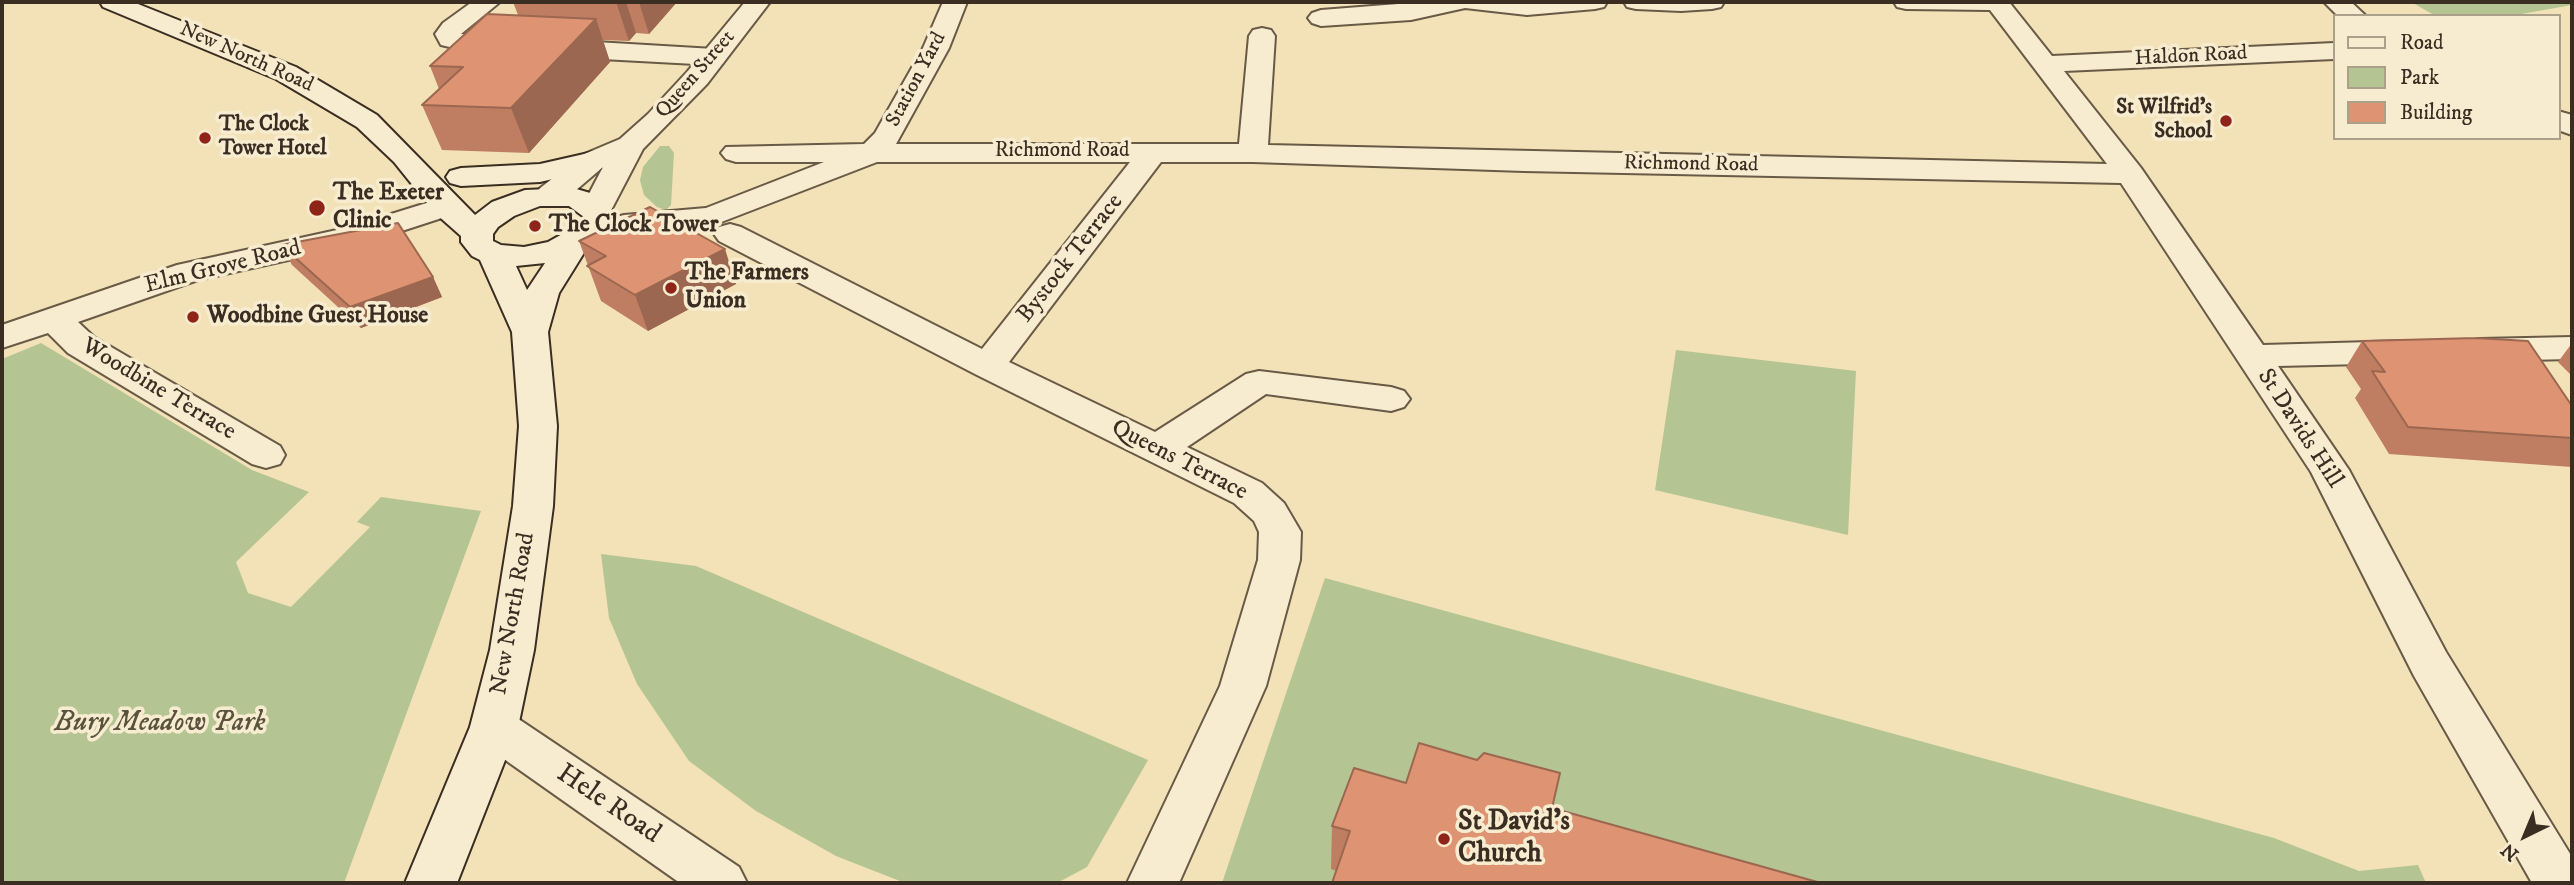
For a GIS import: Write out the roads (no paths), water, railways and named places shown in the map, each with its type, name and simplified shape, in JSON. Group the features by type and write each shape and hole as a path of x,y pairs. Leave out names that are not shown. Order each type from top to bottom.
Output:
{"street":[{"name":"New North Road","path":"113,2 213,41 299,79 367,121 404,156 453,191 486,244 530,332 538,426 533,506 512,650 494,727 431,883"},
{"path":"488,2 452,28 448,34 450,40 471,44 714,57"},
{"name":"Queen Street","path":"589,227 630,145 698,78 758,2"},
{"name":"Station Yard","path":"871,154 887,137 936,48 955,2"},
{"path":"1321,18 1411,12 1458,2"},
{"path":"1472,2 1527,7 1595,2"},
{"path":"1636,2 1712,2"},
{"path":"1906,2 1996,2"},
{"name":"St Davids Hill","path":"1996,2 2047,64 2130,174 2329,470 2430,664 2560,883"},
{"path":"2336,2 2351,14"},
{"path":"1253,153 1262,36"},
{"name":"Haldon Road","path":"2047,64 2332,51"},
{"name":"Queen Street","path":"537,198 593,161 630,145"},
{"name":"Bystock Terrace","path":"988,366 1153,152"},
{"name":"Richmond Road","path":"736,153 1253,153 1537,162 2130,174"},
{"name":"Richmond Road","path":"589,227 712,217 871,154"},
{"path":"453,191 593,161"},
{"name":"New North Road","path":"453,191 537,198 573,197 589,227 542,293 530,332"},
{"name":"Elm Grove Road","path":"2,337 189,272 354,236 453,191"},
{"path":"537,198 487,220 486,244 533,256 589,227"},
{"name":"Queens Terrace","path":"730,234 988,366 1248,493 1270,513 1280,532 1279,560 1243,686 1153,883"},
{"name":"Woodbine Terrace","path":"58,317 66,334 81,345 266,455"},
{"path":"2252,356 2572,348"},
{"path":"1158,447 1259,382 1391,399"},
{"name":"Hele Road","path":"494,727 722,883"}],"place":[{"name":"St Wilfrid's School","path":"2226,121"},
{"name":"The Clock Tower Hotel","path":"205,138"},
{"name":"The Exeter Clinic","path":"317,208"},
{"name":"The Clock Tower","path":"535,226"},
{"name":"The Farmers Union","path":"671,288"},
{"name":"Woodbine Guest House","path":"193,317"},
{"name":"St David's Church","path":"1444,839"}],"park label":[{"name":"Bury Meadow Park","path":"160,724"}]}
